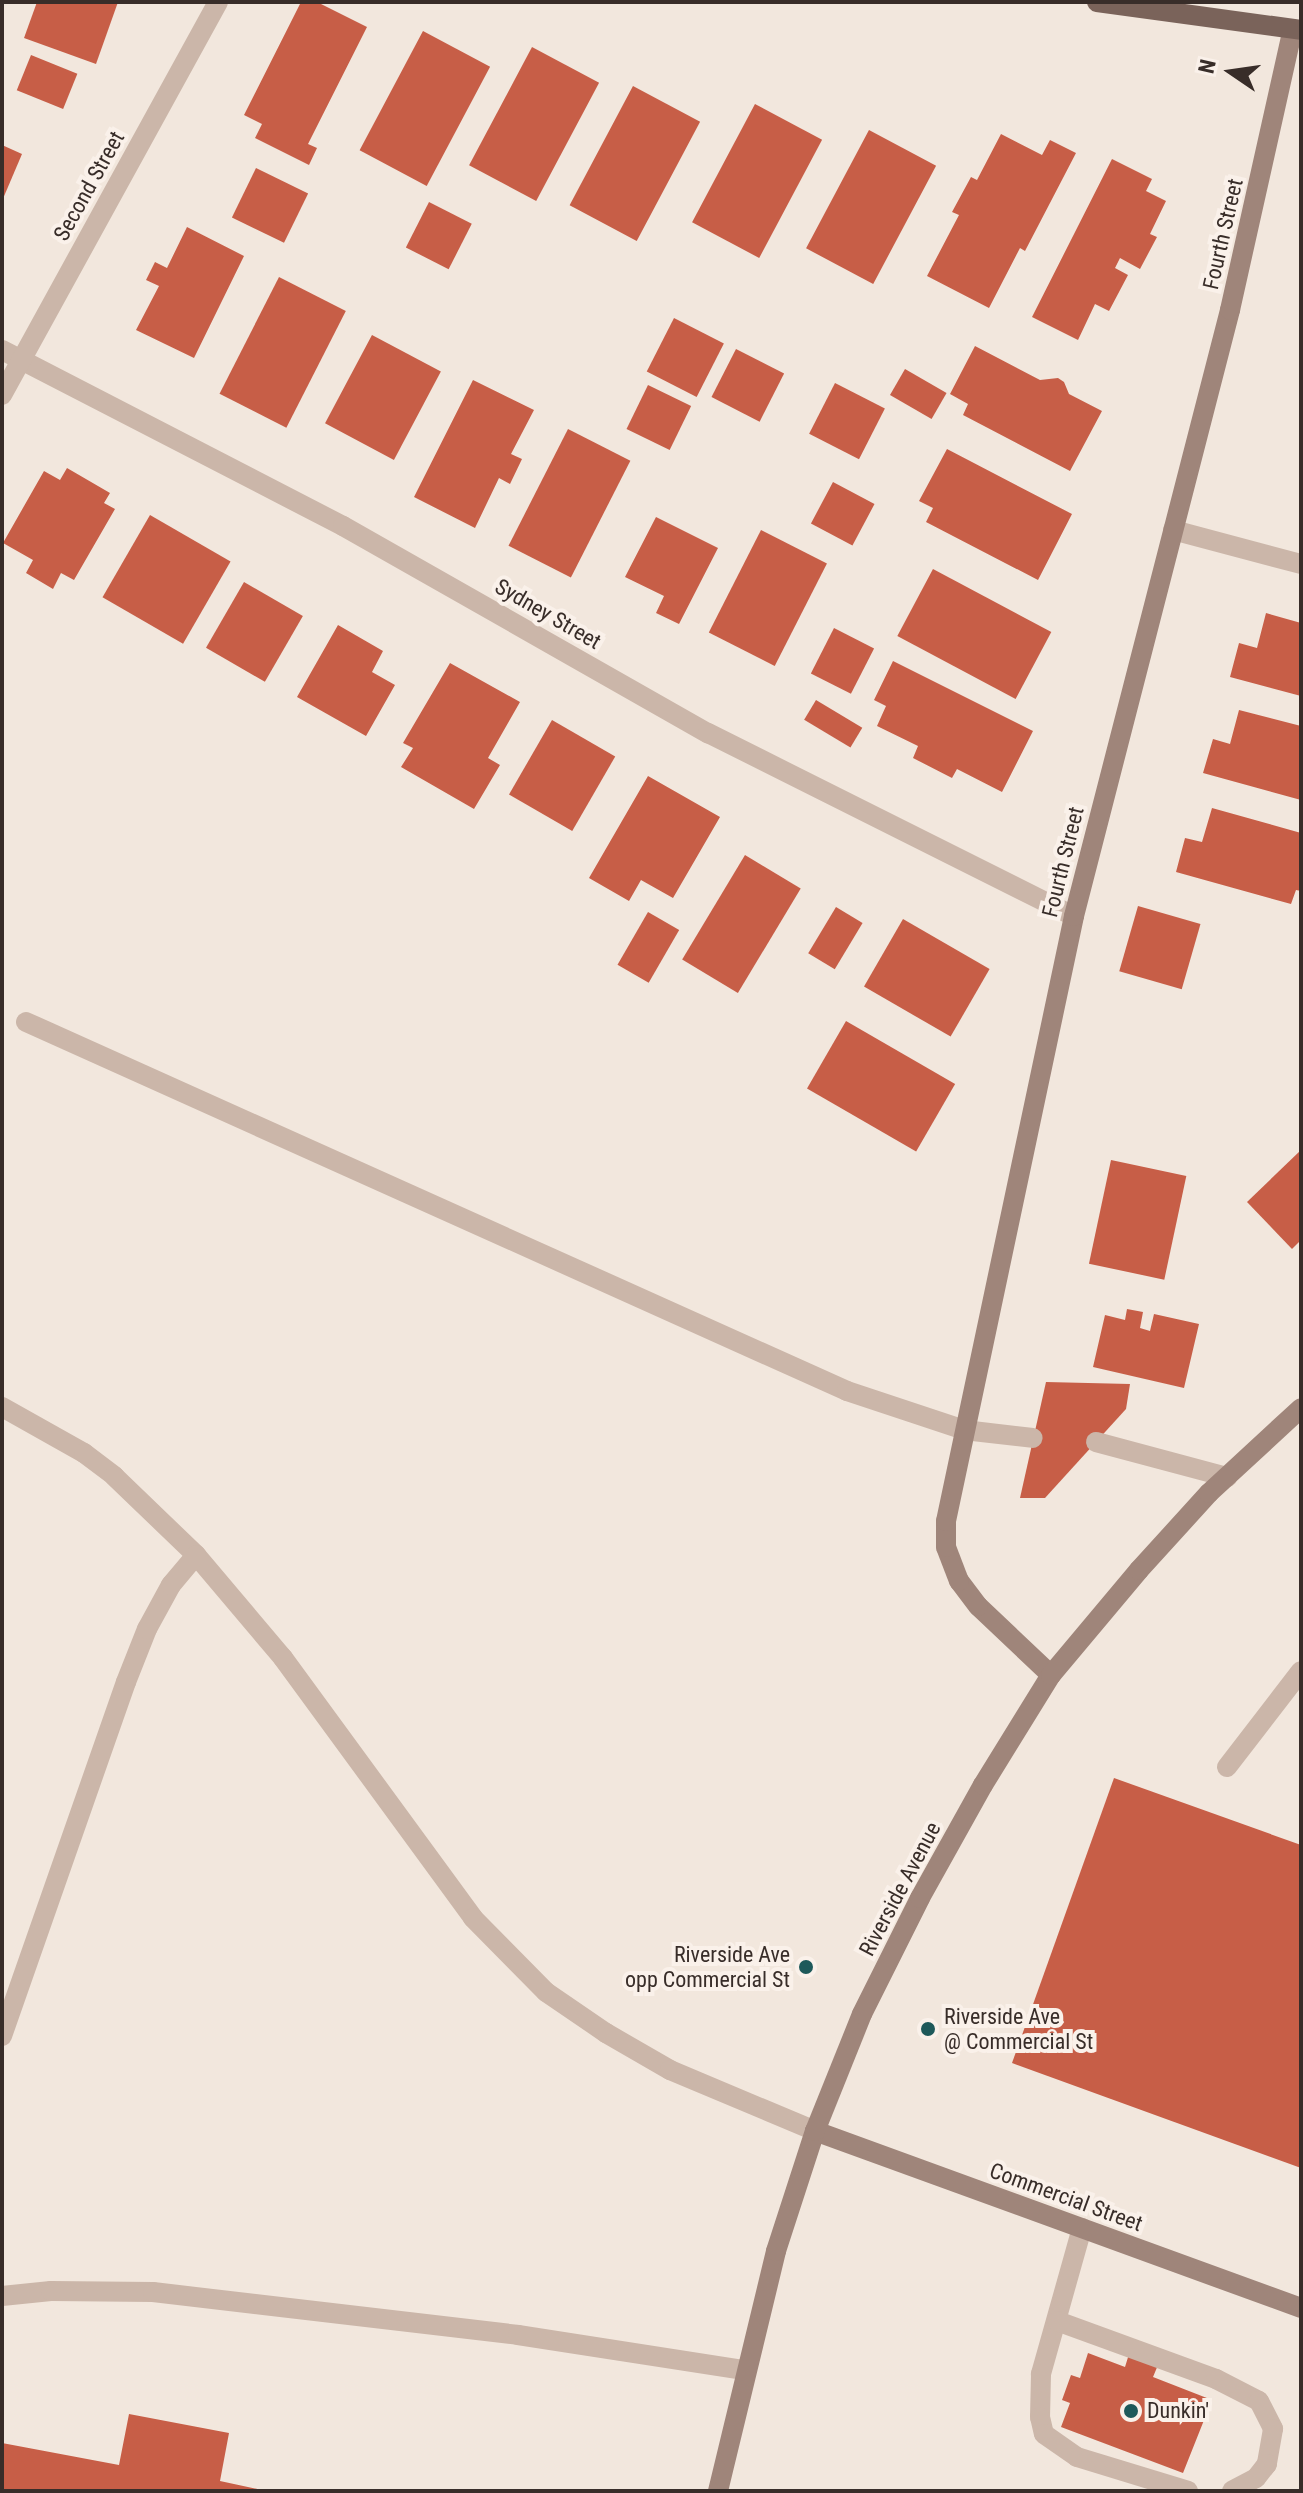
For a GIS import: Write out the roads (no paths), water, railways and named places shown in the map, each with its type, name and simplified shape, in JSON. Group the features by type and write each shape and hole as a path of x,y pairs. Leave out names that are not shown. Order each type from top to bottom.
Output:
{"main road":[{"path":"1097,2 1297,29"}],"street":[{"name":"Second Street","path":"2,395 11,354 218,2"},
{"name":"Fourth Street","path":"1051,1675 978,1606 950,1565 946,1521 1074,916 1230,310 1297,29"},
{"name":"Sydney Street","path":"11,354 343,526 708,733 1074,916"},
{"path":"1173,530 1301,564"},
{"path":"26,1022 847,1391 964,1430 1033,1438"},
{"path":"2,1407 51,1433 104,1469 196,1555 283,1658 473,1918 546,1992 606,2033 670,2070 815,2131"},
{"name":"Riverside Avenue","path":"718,2491 744,2370 776,2251 815,2131 862,2014 920,1898 983,1785 1051,1675 1139,1570 1227,1477 1301,1408"},
{"path":"1096,1442 1227,1477"},
{"path":"2,2036 131,1669 171,1585 196,1555"},
{"path":"1227,1767 1301,1671"},
{"name":"Commercial Street","path":"815,2131 1301,2308"},
{"path":"1082,2228 1041,2374 1040,2417 1044,2434 1054,2443 1103,2466 1188,2491"},
{"path":"2,2296 51,2291 153,2292 518,2335 744,2370"},
{"path":"1057,2321 1216,2379 1259,2401 1273,2429 1267,2464 1256,2478 1232,2491"}],"place":[{"name":"Riverside Ave opp Commercial St","path":"806,1967"},
{"name":"Riverside Ave @ Commercial St","path":"928,2029"},
{"name":"Dunkin'","path":"1131,2411"}]}
